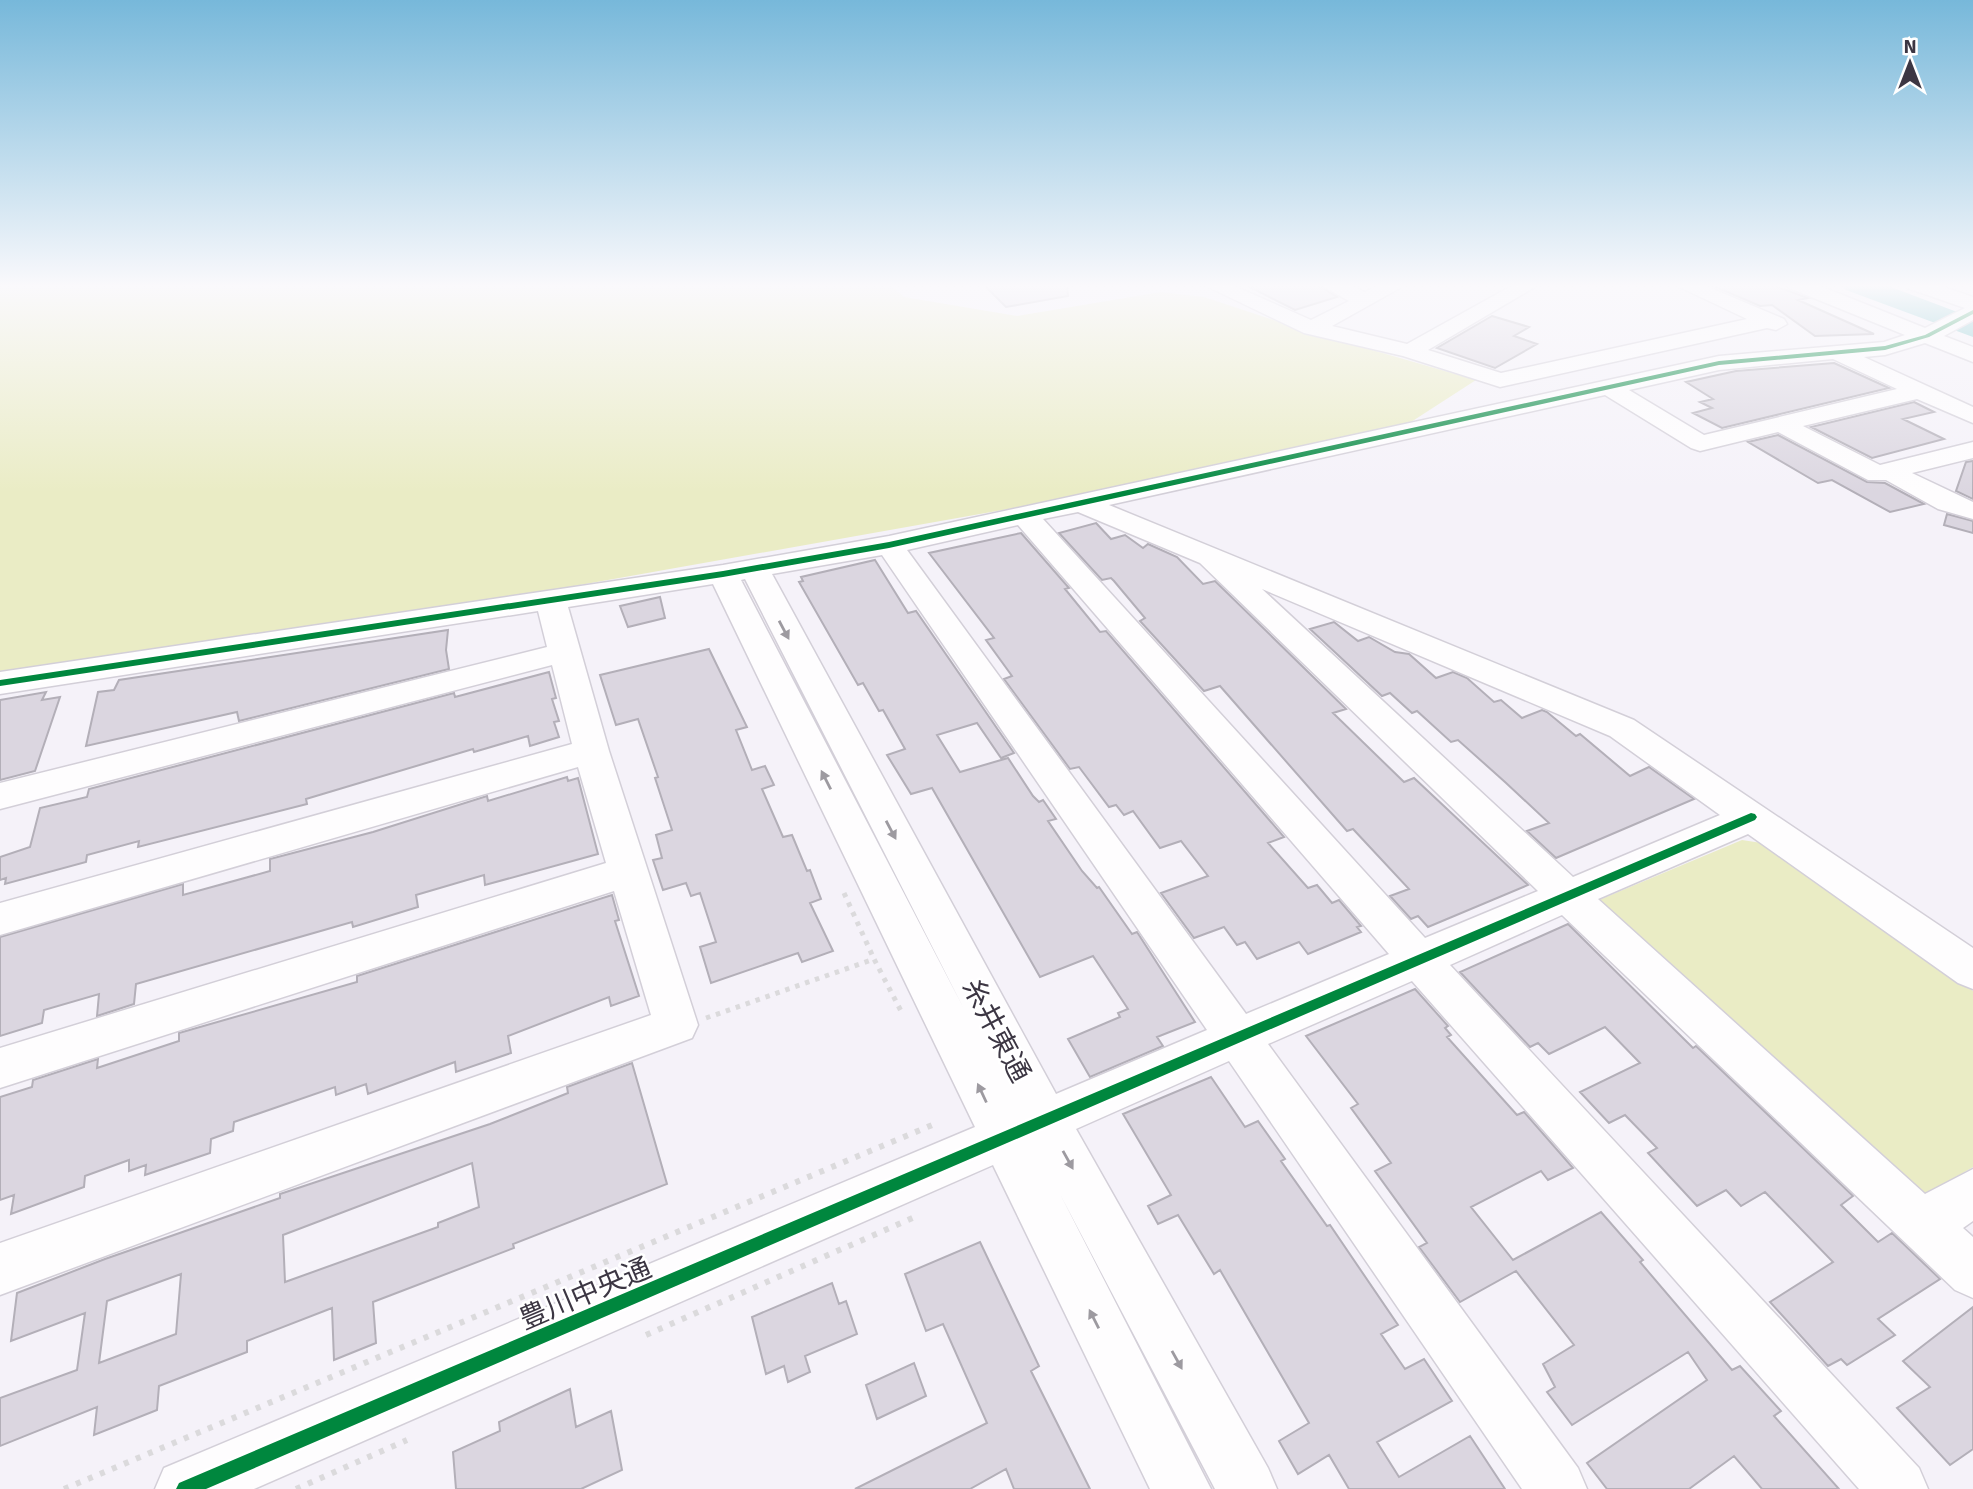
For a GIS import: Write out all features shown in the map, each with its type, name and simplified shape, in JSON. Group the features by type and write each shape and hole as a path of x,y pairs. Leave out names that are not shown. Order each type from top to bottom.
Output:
{"street":[{"path":"1418,353 1500,380 1621,353"},
{"path":"0,683 738,571 889,545 1718,363 1843,353"},
{"path":"1608,387 1700,443 1783,425 1916,389 1964,370 1951,353"},
{"path":"1839,354 1973,416"},
{"path":"1783,425 1877,474 1973,450"},
{"path":"1889,471 1948,503 1973,511"},
{"path":"1078,502 1622,728 1973,971"},
{"path":"1023,514 1420,961 1898,1489"},
{"path":"889,545 1557,1489"},
{"path":"1211,558 1569,897 1973,1272"},
{"name":"糸井東通","path":"738,571 1024,1129 1181,1489"},
{"path":"0,1269 676,1025 591,751 550,598"},
{"path":"0,796 565,652"},
{"path":"0,919 591,751"},
{"name":"豊川中央通","path":"185,1489 1751,817"},
{"path":"0,1068 629,871"},
{"name":"糸井東通","path":"1024,1129 1247,1489"},
{"path":"1922,1223 1973,1193"}],"path":[{"path":"676,1025 692,1024 874,959 906,1021"},
{"path":"64,1489 937,1123"},
{"path":"642,1336 732,1300 920,1215"},
{"path":"296,1489 419,1434"}],"green space":[{"path":"0,353 1384,353 1476,380 1411,422 1025,506 27,683 0,680"},
{"path":"1742,840 1768,844 1973,991 1973,1167 1924,1196 1599,910 1599,900"}],"building":[{"path":"1453,353 1520,353 1495,368"},
{"path":"1834,363 1889,388 1722,428 1693,413 1712,408 1700,402 1713,399 1686,382 1736,371"},
{"path":"1914,402 1934,412 1903,419 1944,439 1872,458 1811,427"},
{"path":"1778,435 1867,482 1885,483 1924,504 1890,512 1832,480 1818,483 1748,442"},
{"path":"1973,461 1973,499 1956,491 1966,462"},
{"path":"1947,514 1973,521 1973,533 1944,525"},
{"path":"1096,523 1111,539 1125,535 1143,548 1148,544 1177,557 1203,584 1215,581 1346,709 1333,713 1404,782 1414,778 1528,885 1428,927 1418,916 1411,919 1390,896 1409,889 1353,829 1347,831 1220,686 1204,691 1140,621 1145,618 1114,581 1111,578 1102,580 1059,533"},
{"path":"1021,533 1069,588 1065,589 1100,632 1106,631 1284,837 1268,843 1308,888 1317,885 1332,903 1339,900 1361,926 1357,927 1361,932 1308,954 1299,942 1257,959 1245,942 1237,945 1224,927 1194,938 1161,893 1208,876 1181,841 1160,848 1133,811 1124,815 1116,805 1109,807 1079,767 1070,769 1004,679 1012,676 986,640 994,638 929,553"},
{"path":"875,560 908,613 916,611 1014,753 1001,758 977,723 937,735 960,772 1008,758 1033,796 1039,802 1043,800 1056,819 1048,821 1082,871 1099,887 1132,934 1137,932 1195,1022 1157,1037 1163,1046 1090,1077 1068,1039 1120,1017 1118,1013 1128,1009 1093,956 1040,977 932,788 911,794 887,755 905,749 883,710 879,711 863,683 858,685 799,582 803,581 801,577"},
{"path":"660,597 665,618 628,627 620,606"},
{"path":"1334,622 1358,641 1369,637 1395,652 1409,654 1436,678 1453,672 1467,678 1494,702 1501,700 1522,718 1542,710 1547,712 1576,736 1580,734 1630,776 1649,767 1694,799 1556,858 1527,831 1549,823 1505,782 1458,740 1451,742 1417,711 1412,713 1390,693 1382,696 1310,629"},
{"path":"448,630 446,650 449,669 239,721 237,712 86,746 98,692 114,690 119,680"},
{"path":"709,649 747,727 736,730 752,770 765,766 774,785 762,789 783,837 792,835 807,871 810,870 821,899 810,903 833,951 802,962 798,953 711,983 700,947 716,942 700,893 691,896 686,883 663,890 653,860 662,858 656,835 672,830 655,778 658,777 638,719 616,725 600,675"},
{"path":"549,672 556,698 552,699 559,721 554,722 559,737 530,746 528,736 474,752 473,749 306,799 307,804 138,847 139,841 87,855 86,862 5,884 6,878 0,880 0,857 30,847 40,808 87,797 89,789 454,693 455,697"},
{"path":"46,692 42,700 60,697 35,771 0,780 0,700"},
{"path":"567,777 568,781 578,778 598,854 485,885 484,875 416,895 418,907 353,927 352,922 136,984 134,1004 97,1016 99,994 44,1010 42,1023 0,1036 0,937 183,884 183,895 270,871 270,859 373,832 487,796 488,801"},
{"path":"612,895 619,920 615,921 639,996 611,1006 609,997 508,1036 511,1053 456,1072 455,1062 368,1094 366,1084 336,1095 335,1087 234,1122 233,1131 211,1139 210,1153 145,1175 146,1165 129,1171 129,1160 85,1176 84,1187 11,1214 14,1195 0,1200 0,1097 32,1087 33,1080 98,1059 97,1068 179,1041 179,1033 357,982 357,976"},
{"path":"1568,924 1693,1048 1696,1046 1853,1196 1841,1205 1878,1242 1892,1233 1940,1279 1878,1319 1895,1335 1847,1365 1841,1359 1828,1366 1770,1302 1833,1262 1765,1192 1741,1206 1726,1190 1697,1206 1648,1153 1657,1148 1625,1115 1609,1123 1580,1092 1640,1063 1605,1027 1549,1054 1538,1043 1530,1047 1460,972"},
{"path":"1415,989 1448,1026 1445,1028 1451,1035 1447,1037 1517,1115 1524,1112 1573,1168 1548,1180 1541,1171 1471,1207 1513,1260 1601,1212 1732,1370 1740,1366 1781,1411 1774,1416 1839,1489 1762,1489 1734,1456 1689,1489 1607,1489 1587,1463 1707,1380 1688,1352 1572,1425 1547,1392 1555,1387 1543,1364 1574,1345 1516,1271 1460,1302 1419,1247 1427,1243 1375,1171 1391,1163 1351,1108 1358,1104 1306,1036"},
{"path":"632,1063 667,1184 513,1244 514,1248 373,1302 376,1343 334,1360 332,1308 247,1341 247,1352 159,1386 157,1410 94,1435 97,1407 0,1446 0,1398 77,1370 85,1313 11,1341 17,1293 280,1198 280,1194 490,1124 568,1093 567,1087","holes":["472,1163 479,1207 438,1223 438,1227 285,1282 283,1235","181,1274 176,1334 99,1363 107,1301"]},
{"path":"1211,1077 1245,1127 1258,1121 1285,1159 1281,1161 1327,1226 1330,1225 1398,1325 1381,1334 1405,1369 1424,1359 1452,1401 1377,1442 1399,1477 1470,1436 1505,1489 1349,1489 1329,1455 1298,1474 1279,1441 1309,1423 1220,1270 1214,1274 1178,1215 1158,1224 1148,1206 1171,1195 1123,1114"},
{"path":"980,1242 1039,1366 1031,1371 1090,1489 1014,1489 1006,1469 970,1489 855,1489 987,1423 943,1324 926,1331 905,1274"},
{"path":"832,1283 839,1304 846,1301 857,1334 805,1356 810,1372 788,1382 784,1366 766,1374 752,1317"},
{"path":"1973,1307 1973,1449 1950,1465 1897,1408 1930,1387 1903,1361"},
{"path":"914,1363 926,1396 877,1419 866,1385"},
{"path":"570,1389 576,1427 611,1411 622,1470 581,1489 456,1489 453,1452 500,1431 499,1422"}],"cycle path":[{"path":"0,683 723,574 889,545 1719,363 1824,353"},
{"path":"185,1489 1751,817"}]}
